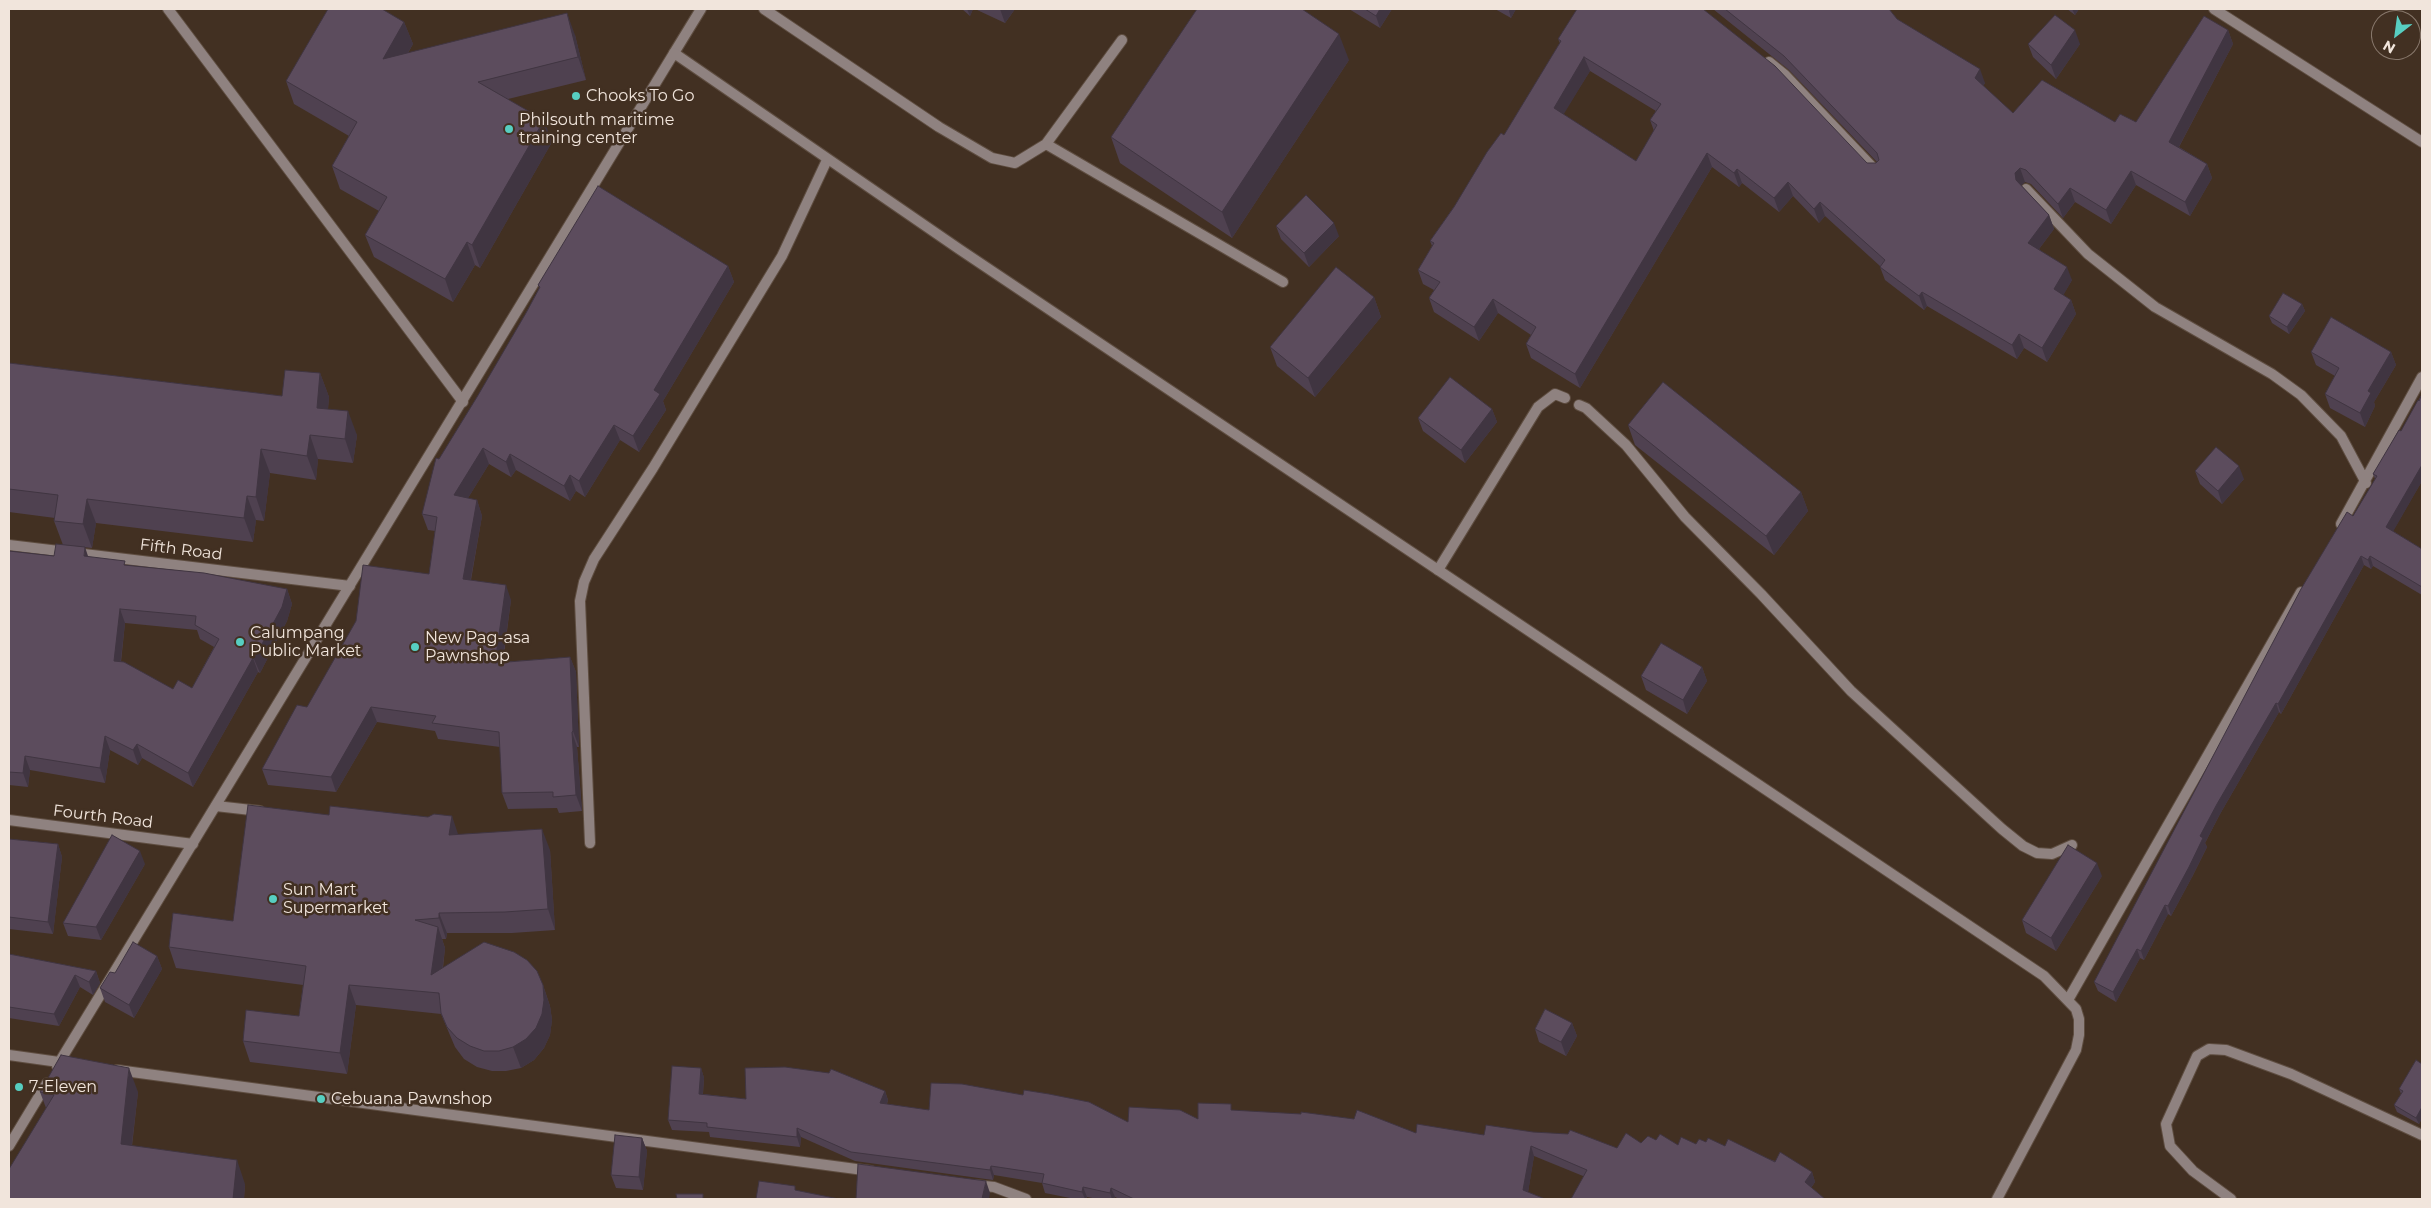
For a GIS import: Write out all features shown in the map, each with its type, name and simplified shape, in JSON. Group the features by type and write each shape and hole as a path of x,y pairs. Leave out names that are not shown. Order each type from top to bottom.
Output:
{"street":[{"path":"168,9 463,402"},
{"path":"9,1146 701,9"},
{"path":"764,9 939,126 992,158 1015,163 1046,144 1122,40"},
{"path":"2214,9 2422,142"},
{"path":"674,53 827,160 2036,971 2076,1009 2080,1019 2076,1050 1997,1199"},
{"path":"1762,57 1785,75 1877,172"},
{"path":"1046,144 1282,282"},
{"path":"590,843 580,601 584,582 594,559 653,468 782,256 827,160"},
{"path":"2026,189 2088,254 2155,307 2272,374 2301,394 2341,436 2366,483"},
{"path":"2336,534 2366,483 2422,377"},
{"path":"1438,570 1538,407 1555,394 1565,398"},
{"path":"1579,405 1586,408 1626,444 1685,517 1761,594 1851,691 2002,829 2023,846 2037,853 2052,854 2072,845"},
{"name":"Fifth Road","path":"9,545 350,586"},
{"path":"2068,1000 2306,584"},
{"path":"216,806 274,812"},
{"name":"Fourth Road","path":"9,820 194,844"},
{"path":"2230,1199 2193,1171 2170,1146 2166,1124 2197,1056 2209,1049 2226,1050 2291,1074 2422,1135"},
{"path":"9,1056 79,1065"},
{"path":"108,1069 885,1173"},
{"path":"964,1183 994,1187 1026,1199"}],"building":[{"path":"328,9 382,9 404,22 383,59 567,13 578,57 478,82 544,120 472,245 467,242 445,279 365,235 387,197 332,166 357,122 286,81"},
{"path":"1197,9 1302,9 1339,34 1222,212 1111,137"},
{"path":"1365,9 1380,9 1376,16"},
{"path":"1577,9 1703,9 1775,66 1867,163 1876,163 1879,160 1877,153 1784,56 1725,9 1889,9 1897,19 1980,69 1975,78 2013,113 2042,80 2115,122 2120,114 2136,122 2204,16 2228,30 2169,142 2207,164 2185,202 2131,171 2106,210 2070,188 2058,204 2026,170 2020,168 2015,173 2016,180 2049,215 2028,243 2067,267 2054,289 2071,300 2042,348 2019,334 2012,345 1922,292 1919,296 1880,267 1885,260 1820,202 1814,209 1788,182 1774,198 1737,169 1734,173 1707,153 1575,374 1526,344 1536,327 1493,299 1474,327 1429,298 1440,282 1418,270 1434,243 1430,241 1454,207 1487,152 1501,133 1504,135 1561,41 1558,39","holes":["1584,57 1661,104 1650,120 1657,125 1636,161 1554,108"]},
{"path":"2055,15 2075,30 2051,65 2028,44"},
{"path":"598,186 728,266 654,390 660,394 633,436 614,425 579,481 570,475 564,486 510,454 506,462 483,448 454,495 477,500 463,579 506,585 495,663 570,657 576,795 553,797 553,792 502,793 499,732 432,723 436,716 371,707 331,777 262,769 297,705 307,707 356,621 363,565 429,574 437,517 422,514 436,458 439,459 477,397 526,313 540,287 538,285"},
{"path":"1306,195 1334,223 1304,253 1276,226"},
{"path":"1336,267 1374,297 1308,378 1270,347"},
{"path":"2283,293 2302,304 2287,327 2269,316"},
{"path":"2331,317 2391,352 2368,391 2371,393 2360,413 2325,394 2339,368 2311,352"},
{"path":"9,363 282,396 285,370 320,373 317,408 348,411 345,439 310,435 307,456 261,449 256,497 247,496 244,518 87,499 83,524 54,521 58,495 9,489"},
{"path":"1450,377 1492,409 1461,450 1418,418"},
{"path":"1663,382 1801,492 1766,536 1628,425"},
{"path":"2422,394 2422,465 2386,527 2422,549 2422,587 2370,556 2368,560 2361,556 2278,704 2276,703 2217,804 2200,836 2203,838 2189,867 2168,906 2165,905 2141,951 2137,949 2113,992 2094,982 2301,589 2347,512 2353,516 2377,476 2373,474"},
{"path":"2216,447 2239,466 2218,491 2195,471"},
{"path":"56,544 85,547 84,556 125,561 124,565 204,573 287,589 282,607 188,773 137,744 133,750 105,736 100,768 25,756 23,773 9,772 9,551 54,556","holes":["120,609 196,616 195,625 219,639 192,688 178,680 173,689 124,662 114,661"]},
{"path":"1661,643 1702,667 1683,700 1641,676"},
{"path":"248,805 329,815 330,806 428,817 434,814 452,816 449,835 542,829 548,909 439,913 439,918 415,920 438,927 431,975 484,942 514,952 527,960 537,971 543,985 544,1000 542,1014 536,1028 526,1039 513,1047 499,1051 484,1051 470,1046 457,1038 447,1027 441,1013 439,993 349,985 340,1053 243,1041 246,1010 299,1016 306,966 169,947 173,913 233,921"},
{"path":"112,835 140,851 96,927 63,923"},
{"path":"9,839 58,844 48,922 9,917"},
{"path":"2068,845 2097,863 2051,938 2022,920"},
{"path":"133,942 157,956 129,1005 100,988 110,972 115,973"},
{"path":"9,954 96,971 89,982 75,975 54,1014 9,1007"},
{"path":"1545,1009 1572,1023 1561,1042 1535,1029"},
{"path":"61,1055 129,1068 121,1144 237,1160 233,1199 9,1199 9,1169 54,1095 40,1092"},
{"path":"2416,1060 2422,1064 2422,1107 2416,1118 2394,1105 2403,1091 2399,1089"},
{"path":"672,1066 701,1068 699,1094 746,1099 745,1068 785,1067 829,1073 831,1069 885,1091 880,1103 929,1110 931,1083 962,1084 1023,1095 1024,1090 1089,1102 1128,1122 1129,1107 1180,1110 1198,1119 1198,1103 1231,1104 1231,1110 1301,1114 1301,1112 1354,1119 1357,1110 1416,1133 1417,1124 1484,1135 1486,1125 1533,1132 1568,1134 1570,1130 1617,1148 1626,1133 1641,1143 1648,1136 1656,1140 1660,1134 1678,1145 1681,1137 1696,1144 1699,1139 1706,1142 1708,1138 1725,1146 1728,1139 1775,1162 1780,1152 1812,1172 1805,1182 1825,1199 1571,1199 1587,1170 1531,1146 1523,1190 1545,1199 1134,1199 1111,1188 1110,1193 1083,1187 1082,1192 1042,1183 1044,1174 991,1166 990,1170 851,1152 797,1128 797,1137 707,1127 707,1123 668,1120"},
{"path":"615,1135 642,1138 639,1177 611,1175"},
{"path":"858,1164 986,1181 982,1199 856,1199"},
{"path":"759,1181 795,1186 795,1190 839,1199 756,1199"},
{"path":"676,1194 703,1194 703,1199 677,1199"}],"place":[{"name":"Chooks To Go","path":"576,96"},
{"name":"Philsouth maritime training center","path":"509,129"},
{"name":"Calumpang Public Market","path":"240,642"},
{"name":"New Pag-asa Pawnshop","path":"415,647"},
{"name":"Sun Mart Supermarket","path":"273,899"},
{"name":"7-Eleven","path":"19,1087"},
{"name":"Cebuana Pawnshop","path":"321,1099"}]}
